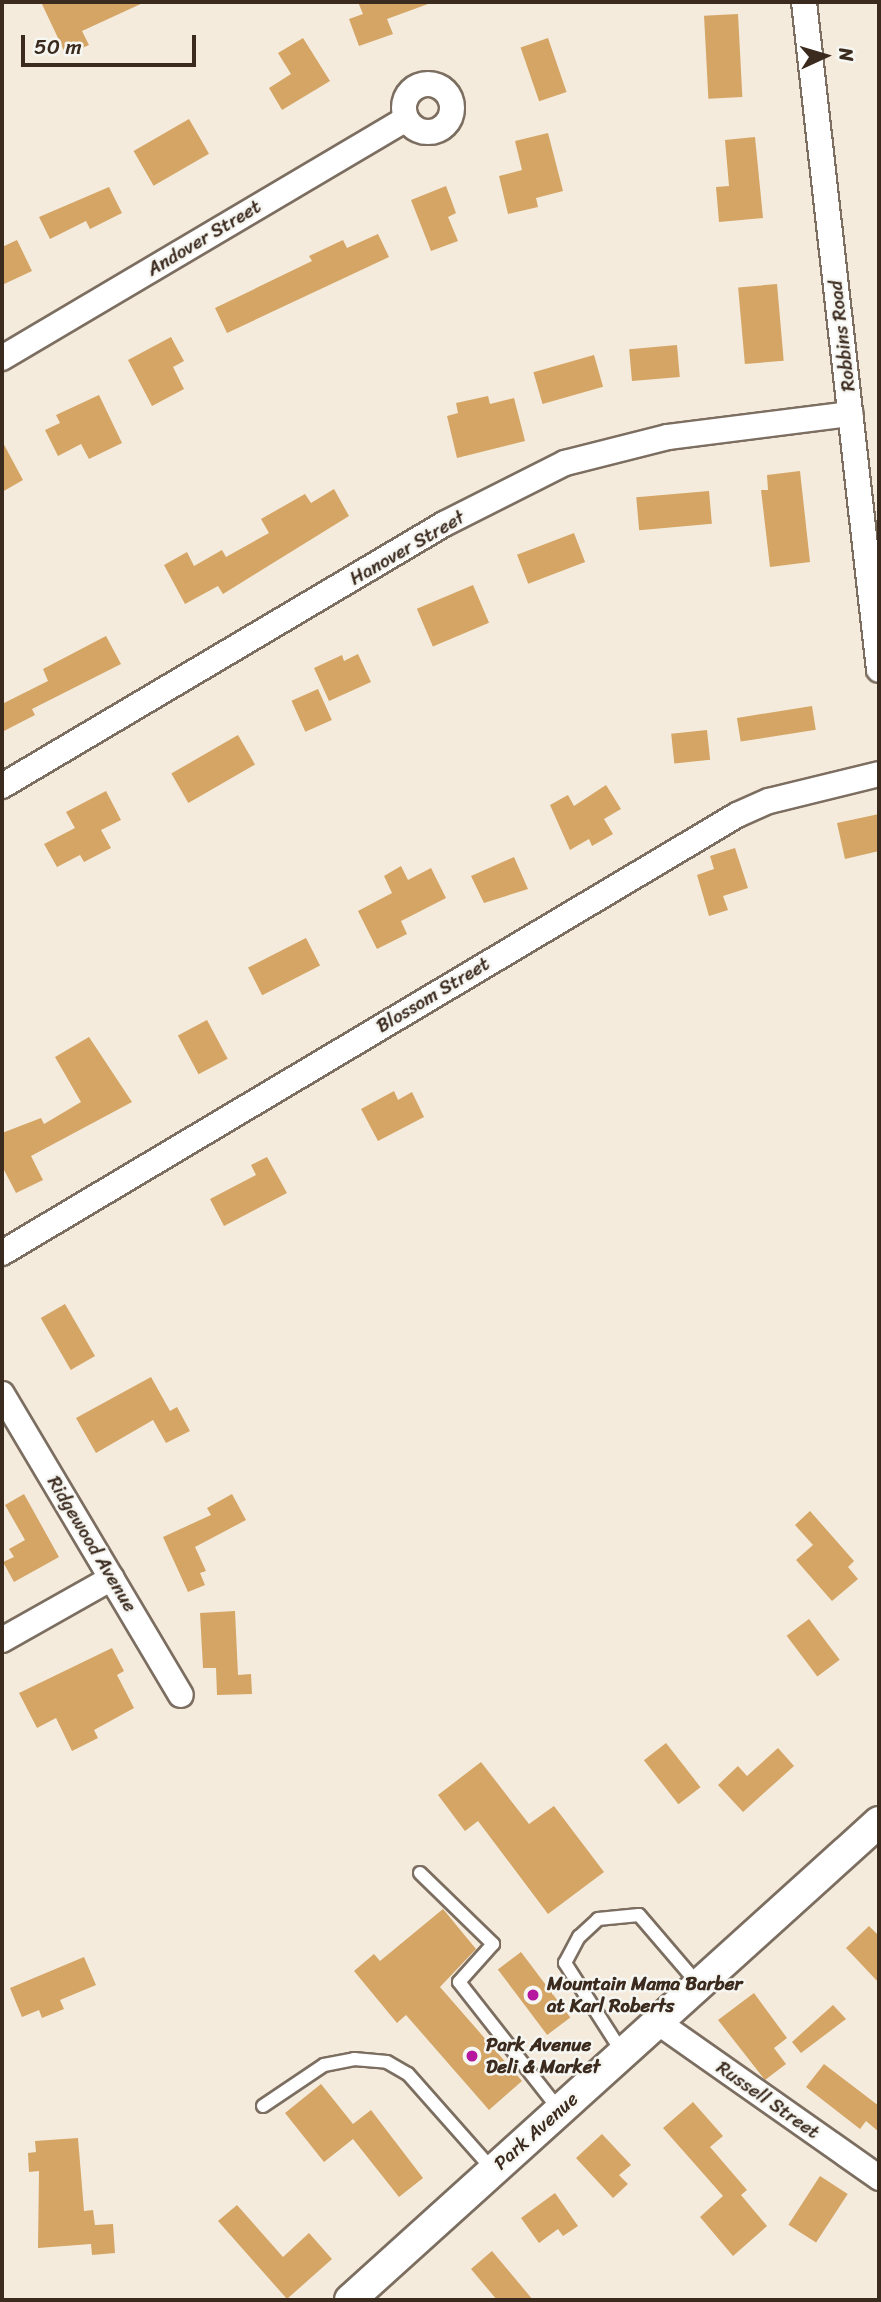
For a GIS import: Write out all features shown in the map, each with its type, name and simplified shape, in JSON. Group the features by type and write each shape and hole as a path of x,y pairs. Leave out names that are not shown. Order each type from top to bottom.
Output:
{"street":[{"name":"Robbins Road","path":"804,2 879,670"},
{"name":"Andover Street","path":"2,358 406,119"},
{"name":"Hanover Street","path":"2,786 444,524 565,463 668,437 851,414"},
{"name":"Blossom Street","path":"2,1253 737,815 769,801 879,774"},
{"name":"Ridgewood Avenue","path":"2,1394 181,1695"},
{"path":"2,1640 112,1578"},
{"name":"Park Avenue","path":"350,2300 879,1822"},
{"name":"Russell Street","path":"656,2021 879,2178"}],"lane":[{"path":"420,1873 493,1944 460,1982 560,2111"},
{"path":"622,2053 565,1963 579,1937 598,1919 639,1915 699,1985"},
{"path":"263,2106 324,2065 354,2059 387,2062 408,2074 493,2170"}],"building":[{"path":"41,2 145,2 82,31 89,45 66,55"},
{"path":"358,2 428,4 387,19 393,34 359,46 349,19 363,14"},
{"path":"738,14 742,97 708,99 704,16"},
{"path":"303,38 330,81 282,110 269,88 291,74 278,53"},
{"path":"548,38 567,92 539,101 521,47"},
{"path":"189,119 209,154 154,186 134,151"},
{"path":"548,133 563,191 536,198 538,207 508,214 499,176 522,170 515,141"},
{"path":"755,137 763,218 719,222 716,187 729,186 725,140"},
{"path":"446,186 456,213 448,217 458,241 431,251 411,200"},
{"path":"109,187 122,213 90,229 86,221 50,239 39,217"},
{"path":"378,234 389,257 227,333 215,308 312,261 309,256 343,240 347,248"},
{"path":"17,240 32,271 2,285 2,247"},
{"path":"777,284 784,361 745,364 738,287"},
{"path":"171,337 184,361 173,367 184,389 152,406 128,360"},
{"path":"677,345 680,377 632,381 629,349"},
{"path":"594,355 603,387 543,404 533,372"},
{"path":"99,395 122,443 89,459 81,444 58,456 45,430 60,423 56,415"},
{"path":"488,396 490,404 514,398 525,441 457,458 447,416 458,413 456,403"},
{"path":"2,441 23,480 2,492"},
{"path":"800,471 810,562 770,567 761,490 768,490 767,475"},
{"path":"334,489 349,516 223,594 218,586 185,604 164,565 187,552 194,566 222,550 226,557 269,533 261,519 305,494 311,503"},
{"path":"709,491 712,524 639,530 636,497"},
{"path":"574,533 585,562 528,584 517,555"},
{"path":"473,585 489,623 433,647 417,609"},
{"path":"106,636 121,664 32,709 35,715 2,732 2,704 48,681 43,669"},
{"path":"358,654 371,682 329,701 314,668 342,655 344,661"},
{"path":"318,689 332,720 305,732 292,701"},
{"path":"812,706 816,730 741,742 737,718"},
{"path":"707,730 710,760 674,764 671,734"},
{"path":"238,735 255,764 188,803 171,774"},
{"path":"606,785 621,809 604,819 613,834 592,846 589,839 570,850 550,805 568,795 574,806"},
{"path":"106,791 121,820 101,830 111,848 84,862 80,855 57,867 44,844 75,828 66,812"},
{"path":"879,814 879,851 845,859 837,823"},
{"path":"735,848 748,888 723,896 728,910 709,916 697,875 714,869 710,856"},
{"path":"514,857 528,889 484,903 471,876"},
{"path":"401,866 408,880 431,868 446,898 401,921 407,934 377,949 358,911 392,893 384,876"},
{"path":"306,938 320,966 262,995 248,968"},
{"path":"207,1020 228,1059 199,1074 178,1035"},
{"path":"89,1037 132,1102 31,1156 43,1180 16,1193 2,1166 2,1133 41,1118 44,1124 81,1102 55,1057"},
{"path":"394,1091 398,1100 412,1092 424,1117 378,1141 361,1109"},
{"path":"267,1157 287,1193 224,1226 210,1199 256,1175 251,1165"},
{"path":"65,1304 95,1356 71,1370 41,1318"},
{"path":"151,1377 170,1411 177,1407 190,1431 166,1443 153,1420 96,1453 76,1418"},
{"path":"24,1494 59,1557 14,1582 3,1562 14,1557 9,1549 25,1540 5,1505"},
{"path":"232,1494 246,1520 195,1547 206,1571 200,1573 205,1585 188,1592 163,1537 211,1515 207,1508"},
{"path":"810,1511 854,1561 848,1567 858,1579 832,1601 796,1560 813,1545 795,1525"},
{"path":"235,1611 238,1675 251,1674 252,1694 217,1695 216,1668 203,1668 200,1613"},
{"path":"809,1619 840,1660 817,1677 787,1636"},
{"path":"112,1648 124,1671 117,1675 134,1708 94,1730 98,1738 72,1751 56,1718 37,1728 19,1693"},
{"path":"666,1743 700,1787 678,1804 644,1760"},
{"path":"778,1748 794,1766 743,1812 718,1785 738,1766 747,1776"},
{"path":"481,1762 529,1824 554,1806 604,1872 548,1914 478,1821 465,1831 438,1795"},
{"path":"443,1909 476,1949 440,1987 522,2081 489,2110 406,2015 397,2023 354,1971 374,1954 380,1961"},
{"path":"869,1926 879,1936 879,1983 846,1948"},
{"path":"521,1952 570,2017 547,2035 498,1969"},
{"path":"84,1957 96,1985 60,2000 64,2009 42,2018 39,2010 22,2017 10,1988"},
{"path":"754,1993 787,2038 774,2048 786,2064 765,2080 718,2020"},
{"path":"833,2005 846,2019 801,2053 792,2042"},
{"path":"824,2064 879,2106 879,2132 866,2121 860,2129 806,2087"},
{"path":"321,2084 353,2124 371,2110 423,2178 399,2197 353,2139 324,2162 285,2113"},
{"path":"693,2102 723,2136 710,2147 747,2190 741,2195 767,2226 733,2256 700,2217 723,2196 663,2128"},
{"path":"602,2134 631,2165 619,2175 628,2184 613,2198 576,2158"},
{"path":"78,2138 84,2211 93,2210 95,2225 113,2224 115,2253 92,2255 91,2244 38,2248 39,2171 29,2172 28,2153 36,2152 35,2141"},
{"path":"820,2176 848,2194 816,2243 788,2225"},
{"path":"555,2193 578,2226 563,2236 558,2229 539,2243 521,2218"},
{"path":"237,2205 283,2257 309,2233 332,2259 287,2299 218,2221"},
{"path":"492,2251 533,2300 497,2300 471,2269"}],"place":[{"name":"Mountain Mama Barber at Karl Roberts","path":"533,1995"},
{"name":"Park Avenue Deli & Market","path":"472,2056"}]}
